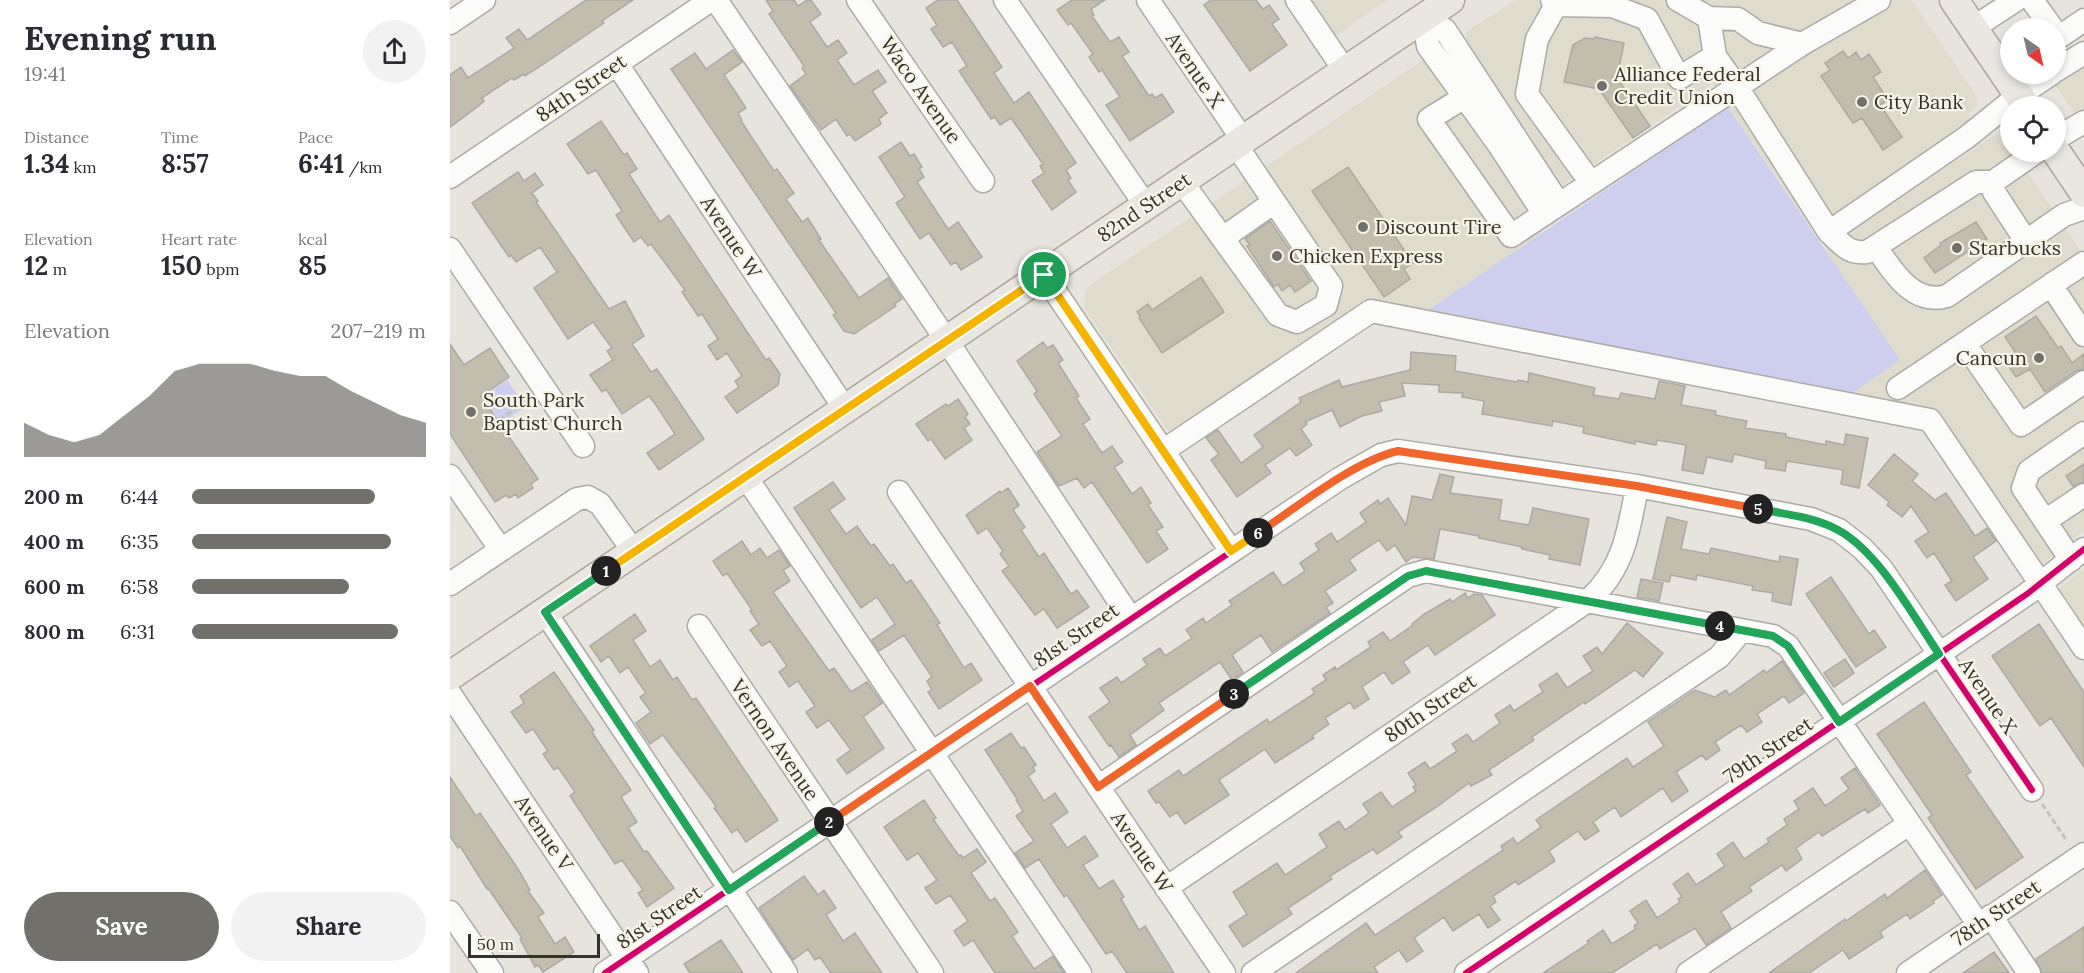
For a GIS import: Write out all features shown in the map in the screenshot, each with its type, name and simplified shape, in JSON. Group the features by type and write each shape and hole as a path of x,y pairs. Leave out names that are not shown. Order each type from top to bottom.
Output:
{"main road":[{"name":"82nd Street","path":"450,676 1450,0"},
{"path":"1954,0 2015,87"},
{"path":"2063,162 2084,192"}],"street":[{"path":"450,23 484,0"},
{"path":"713,0 947,340 1131,619"},
{"name":"84th Street","path":"450,177 713,0"},
{"name":"Waco Avenue","path":"858,0 983,181"},
{"path":"1005,0 1146,206"},
{"name":"Avenue X","path":"1148,0 1239,142 1274,202 1331,286 1326,305 1297,322 1278,315 1222,238"},
{"path":"1296,0 1345,71"},
{"path":"1678,0 1709,18 1738,19 1758,33 1802,44"},
{"path":"1473,92 1429,119 1511,236 1802,44 1879,0"},
{"path":"1973,28 2016,0"},
{"path":"2032,0 2044,18"},
{"path":"1591,183 1527,94 1537,39 1554,2 1612,6 1647,19 1679,78 1715,56"},
{"path":"1423,18 1445,30 1473,92 1552,209"},
{"path":"1709,18 1715,56 1829,232 1855,253 1867,252 1976,182 1993,182 2022,162"},
{"path":"2066,29 2084,20"},
{"path":"2066,64 2084,52"},
{"name":"Avenue W","path":"617,64 845,409"},
{"path":"1829,232 1967,137 2015,87"},
{"path":"2066,133 2084,122"},
{"path":"1182,182 1222,238 1274,202"},
{"path":"1993,182 1994,192 2026,241"},
{"path":"1876,247 1898,278 1926,298 1937,299 1947,296 2064,215 2084,208"},
{"path":"450,249 583,446"},
{"path":"1898,388 2084,263"},
{"path":"1044,275 1231,551"},
{"path":"2051,285 2084,334"},
{"path":"1163,451 1371,311 1930,420 2084,648"},
{"path":"1965,344 2021,425 2084,382"},
{"path":"2077,555 2045,521 2023,488 2029,471 2084,434"},
{"name":"81st Street","path":"605,973 632,966 729,890 1339,479 1381,455 1398,451 1426,455"},
{"name":"Avenue X","path":"1426,455 1637,486 1811,519 1839,530 1863,548 1881,568 2032,790"},
{"path":"450,476 459,509 501,550"},
{"path":"746,477 1080,973"},
{"name":"80th Street","path":"1166,888 1589,600 1604,586 1621,558 1637,486"},
{"name":"Avenue W","path":"899,492 1224,973"},
{"path":"2045,521 2084,495"},
{"path":"450,584 577,499 588,497 600,504 634,552"},
{"name":"79th Street","path":"1466,973 1939,654 2040,584 2077,555"},
{"path":"1098,787 1408,576 1426,571 1773,636 1788,646 1909,824 2029,973"},
{"path":"545,612 786,973"},
{"name":"Vernon Avenue","path":"699,627 932,973"},
{"path":"1253,973 1719,657 1742,630"},
{"name":"Avenue V","path":"450,694 632,966"},
{"path":"1688,973 1909,824"},
{"name":"78th Street","path":"1908,973 2081,856"},
{"path":"450,912 492,973"}],"path":[{"path":"499,420 544,389"},
{"path":"2032,790 2081,856"}],"shaded area":[{"path":"1302,0 1388,0 1329,40"},
{"path":"1516,0 1912,0 1977,97 1976,107 1967,115 1975,127 1815,234 1712,82 1709,87 1559,188 1464,42 1467,31"},
{"path":"1423,60 1429,60 1528,208 1525,212 1540,234 1422,314 1366,303 1171,435 1085,309 1086,290 1090,285"},
{"path":"2084,63 2084,128 2066,101 2066,96 2063,96 2055,84 2066,84 2066,75"},
{"path":"1728,107 1900,360 1848,396 1422,314"},
{"path":"2000,135 2000,162 2021,162 2084,256 2084,531 2038,568 1932,412 1848,396 1825,249 1993,136"},
{"path":"507,380 526,407 501,423 483,396"},
{"path":"2084,569 2084,636 2055,592"}],"building":[{"path":"586,0 633,0 602,21 604,23 525,76 524,74 514,80 512,78 482,98 484,101 450,127 450,75 461,67 468,78 514,48 506,38 519,29 527,40"},
{"path":"766,0 794,0 798,6 811,0 821,14 810,22 827,47 838,40 847,53 837,60 854,85 878,70 886,82 872,91 887,113 879,119 881,124 855,141 850,134 847,136 836,119 821,130 790,86 806,74 802,68 804,66 769,14 773,11"},
{"path":"938,0 957,0 1002,67 994,73 1014,103 1029,92 1076,163 1066,170 1071,178 1068,180 1076,192 1052,210 1032,181 1044,173 1040,166 1043,164 1011,118 1000,125 995,117 991,119 959,71 967,66 952,42 943,47 931,29 937,25 926,8"},
{"path":"1072,0 1105,0 1091,9 1094,15 1092,16 1110,42 1119,37 1129,52 1122,56 1149,96 1152,94 1155,98 1162,94 1174,112 1130,141 1106,105 1120,97 1102,70 1099,72 1089,57 1093,54 1071,23 1068,25 1057,10"},
{"path":"1211,0 1256,0 1263,9 1269,5 1279,19 1272,24 1287,45 1250,71 1204,5"},
{"name":"Alliance Federal Credit Union","path":"1595,37 1624,43 1617,78 1650,126 1633,138 1599,89 1564,82 1573,45 1585,38 1594,39"},
{"path":"733,50 742,62 724,75 746,108 738,113 741,121 774,171 777,169 794,193 786,199 802,222 808,218 821,239 819,240 859,298 888,278 902,299 894,304 896,306 854,334 844,331 833,315 836,313 671,69 695,53 706,69"},
{"name":"City Bank","path":"1843,51 1848,58 1856,52 1861,60 1869,54 1881,72 1873,77 1888,100 1880,105 1902,137 1883,150 1862,118 1853,123 1821,76 1830,70 1825,63"},
{"path":"601,121 624,155 627,153 637,169 629,174 660,222 669,215 766,360 769,358 780,374 778,385 737,413 725,397 739,387 735,381 742,376 727,353 717,360 708,346 718,339 702,314 698,316 682,292 685,290 651,244 648,246 641,237 634,242 616,215 622,211 596,170 588,174 567,144"},
{"path":"901,142 910,156 914,154 922,167 919,169 924,177 917,182 948,229 958,222 982,257 961,270 956,262 951,265 929,233 920,239 896,203 905,197 879,157"},
{"name":"Discount Tire","path":"1348,167 1413,263 1404,269 1410,279 1384,297 1312,191"},
{"path":"518,172 524,181 535,173 543,185 532,193 538,201 536,202 609,309 625,301 644,336 632,344 651,372 657,369 704,439 659,470 647,453 675,434 656,405 649,396 622,414 606,389 602,392 590,375 613,360 607,351 612,348 593,322 568,339 534,288 557,272 540,247 516,262 511,255 509,257 472,203"},
{"name":"Chicken Express","path":"1270,221 1311,281 1295,292 1290,285 1282,291 1278,284 1274,287 1247,246 1250,245 1245,239"},
{"name":"Starbucks","path":"1976,222 1987,239 1935,273 1924,258 1941,245 1940,243"},
{"path":"1201,277 1224,312 1162,353 1137,312 1148,304 1152,310"},
{"name":"Cancun","path":"2036,316 2058,348 2061,346 2072,363 2084,354 2084,369 2076,371 2045,392 2030,369 2016,377 2005,361 2015,352 2005,337"},
{"path":"1043,342 1047,348 1053,345 1063,360 1058,363 1079,396 1076,398 1090,419 1083,424 1102,453 1112,446 1123,462 1114,467 1132,494 1141,487 1151,503 1148,505 1163,527 1156,531 1168,549 1147,563 1092,482 1084,488 1077,478 1059,486 1037,452 1062,436 1034,394 1037,391 1017,361"},
{"name":"South Park Baptist Church","path":"450,344 464,365 490,348 509,377 481,396 538,479 531,484 533,488 518,498 516,494 509,498 506,495 495,502 450,434"},
{"path":"1411,352 1456,356 1455,371 1517,382 1518,380 1528,382 1529,373 1595,388 1593,395 1619,399 1621,393 1655,399 1659,381 1685,386 1681,405 1716,411 1715,415 1747,421 1745,428 1786,434 1786,437 1826,445 1826,441 1844,445 1846,434 1868,438 1859,488 1841,484 1843,470 1787,461 1785,471 1765,468 1766,461 1734,454 1732,462 1707,457 1703,474 1682,470 1686,445 1657,440 1656,445 1635,441 1635,444 1583,433 1584,427 1553,421 1552,426 1482,414 1484,401 1462,397 1463,393 1439,392 1439,385 1402,383 1405,396 1379,402 1382,411 1362,416 1340,427 1332,410 1305,422 1307,424 1301,429 1312,445 1296,456 1290,448 1265,465 1271,473 1237,497 1211,460 1219,454 1206,438 1218,430 1241,463 1263,447 1254,435 1301,402 1299,398 1339,380 1342,387 1410,370"},
{"path":"958,399 968,414 965,417 970,424 964,428 972,440 945,459 931,439 928,441 916,424 946,404 948,406"},
{"path":"1894,454 1918,474 1912,481 1935,500 1946,493 1975,536 1987,528 1996,541 1973,557 1988,579 1956,601 1945,585 1952,581 1934,553 1927,558 1915,541 1929,532 1911,506 1902,517 1887,505 1889,502 1868,485"},
{"path":"2084,464 2084,482 2073,486 2066,476"},
{"path":"1440,474 1454,477 1450,493 1502,500 1499,520 1529,525 1533,508 1589,519 1580,565 1549,559 1550,555 1522,549 1522,547 1440,529 1434,559 1413,557 1406,562 1395,545 1387,551 1379,540 1349,560 1356,570 1325,591 1333,603 1326,607 1330,613 1272,652 1261,635 1232,655 1243,672 1232,680 1220,662 1159,703 1164,710 1130,735 1136,745 1119,757 1111,745 1109,746 1089,717 1110,702 1100,688 1117,677 1121,683 1147,665 1143,659 1160,648 1165,656 1192,638 1186,630 1203,618 1206,623 1232,605 1229,601 1273,572 1283,586 1305,571 1300,563 1319,550 1315,544 1331,533 1337,542 1366,522 1360,513 1378,500 1380,504 1388,498 1406,525 1412,496 1432,500"},
{"path":"833,482 845,499 829,510 846,534 857,526 871,546 874,544 890,566 893,564 906,583 911,580 940,623 937,625 964,668 971,663 982,680 939,709 928,692 932,690 927,681 932,677 904,635 879,651 872,640 895,624 877,597 861,608 794,508"},
{"path":"1008,488 1019,505 1013,510 1025,527 1021,530 1039,557 1044,553 1071,594 1077,590 1089,607 1057,628 1044,609 1035,615 1002,571 1009,566 1000,554 1003,551 987,528 978,534 966,515 1000,491 1001,493"},
{"path":"1667,517 1687,522 1681,549 1709,554 1711,548 1779,562 1780,556 1798,559 1791,605 1772,601 1773,593 1752,590 1753,586 1697,575 1696,580 1671,575 1669,582 1653,579"},
{"path":"742,541 751,555 760,548 767,558 779,550 790,566 783,570 790,581 773,592 829,671 834,668 851,692 867,682 882,703 863,717 884,748 847,774 837,760 851,750 829,720 817,728 806,712 815,706 798,681 789,687 779,672 787,666 770,641 762,646 750,630 759,624 750,611 752,610 727,573 723,576 713,561"},
{"path":"1831,577 1869,634 1874,630 1886,647 1856,667 1806,594"},
{"path":"1641,579 1663,583 1659,601 1637,597"},
{"path":"1465,593 1468,598 1474,594 1482,595 1495,615 1435,655 1428,645 1403,662 1410,672 1392,684 1384,672 1362,687 1369,699 1354,709 1350,702 1325,718 1329,724 1312,736 1314,738 1275,763 1265,749 1219,780 1229,795 1185,824 1177,812 1170,817 1148,791 1179,770 1183,776 1267,719 1269,723 1315,693 1312,689 1326,680 1323,675 1335,667 1336,670 1371,647 1368,642 1383,632 1390,641 1424,614 1450,599 1452,602"},
{"path":"635,614 646,631 633,640 650,667 660,660 673,680 677,677 692,700 696,698 778,820 746,842 737,829 732,833 714,808 716,806 663,735 650,744 636,723 651,712 640,697 646,693 628,667 620,673 609,656 601,662 590,646"},
{"path":"1627,623 1663,653 1643,677 1635,670 1532,737 1534,740 1489,770 1492,775 1471,786 1469,783 1398,832 1402,837 1377,854 1373,849 1330,876 1332,879 1288,908 1292,914 1243,947 1229,926 1247,914 1233,892 1277,863 1285,875 1327,847 1319,834 1339,821 1345,830 1369,813 1363,804 1381,792 1392,807 1416,791 1413,787 1416,785 1408,773 1425,762 1430,769 1457,751 1452,744 1467,734 1473,742 1500,723 1495,715 1510,705 1514,711 1543,692 1539,685 1557,673 1567,688 1593,671 1583,656 1597,647 1602,654"},
{"path":"2039,624 2084,692 2084,767 2051,718 2040,726 1992,656"},
{"path":"1845,659 1854,673 1834,687 1824,673"},
{"path":"1782,661 1804,693 1789,703 1784,696 1757,714 1762,722 1747,732 1741,725 1715,742 1720,750 1706,760 1702,755 1676,772 1688,791 1672,802 1663,788 1621,817 1615,807 1593,822 1599,831 1585,840 1578,831 1549,851 1555,861 1518,885 1516,881 1493,896 1496,902 1490,906 1500,920 1488,928 1479,914 1453,931 1444,917 1414,938 1423,951 1407,962 1399,950 1374,967 1378,973 1296,973 1366,923 1375,935 1503,850 1501,846 1513,838 1517,844 1541,827 1536,820 1627,758 1633,767 1664,746 1648,722 1695,690 1715,697 1726,690 1729,695 1764,670 1766,673"},
{"path":"554,672 594,730 592,731 595,737 631,790 621,797 637,822 628,828 644,852 647,851 674,888 647,907 638,893 643,890 622,860 615,864 570,796 575,792 558,767 554,770 543,754 548,751 533,729 526,733 511,712 524,703 520,696"},
{"path":"1924,702 1971,772 1966,775 2023,857 1976,889 1928,818 1932,815 1877,734"},
{"path":"1011,733 1036,765 1033,767 1035,771 1028,776 1044,801 1055,793 1068,812 1051,824 1067,848 1085,836 1098,856 1083,865 1099,889 1113,880 1124,897 1121,899 1139,930 1145,926 1174,973 1127,973 1112,951 1106,954 1067,895 1064,897 1039,859 1025,868 1015,853 1034,841 1016,816 1023,811 1017,799 985,750"},
{"path":"1855,768 1880,805 1868,813 1865,809 1822,836 1819,832 1796,848 1802,859 1786,871 1782,865 1749,887 1752,891 1721,912 1731,928 1706,945 1695,928 1660,949 1657,944 1612,973 1543,973 1589,943 1587,941 1603,930 1612,944 1636,929 1634,926 1638,923 1630,911 1646,900 1657,918 1680,902 1678,899 1682,897 1673,884 1688,873 1696,885 1725,866 1717,854 1733,842 1744,859 1769,842 1767,839 1787,825 1784,819 1799,809 1794,801 1813,788 1825,806 1849,789 1841,778"},
{"path":"450,777 476,816 480,813 518,869 530,890 528,891 544,913 538,917 555,944 565,937 574,952 543,972 538,965 535,967 520,939 522,938 460,846 458,848 450,836"},
{"path":"924,800 936,818 933,819 959,856 963,858 977,849 986,862 971,873 990,901 995,898 1018,932 1012,936 1034,969 1053,956 1064,973 995,973 973,940 964,946 954,931 968,921 950,895 936,904 925,888 937,880 918,853 907,860 884,827"},
{"path":"1925,870 1942,895 1910,919 1907,914 1880,932 1883,937 1849,959 1843,950 1809,973 1769,973 1845,919 1846,921 1885,894 1887,898"},
{"path":"804,876 818,895 824,890 836,908 826,915 843,941 855,933 882,973 831,973 820,957 815,960 808,949 793,960 759,908"},
{"path":"2084,927 2084,973 2042,973 2036,959"},
{"path":"721,940 743,973 690,973 684,964"},
{"path":"1994,952 2009,973 1963,973"}],"cycle path":[{"path":"605,973 1339,479 1381,455 1398,451 1637,486 1811,519 1839,530 1862,548 1881,568 2032,790"},
{"path":"1466,973 2027,594 2084,549"}],"place":[{"name":"Alliance Federal Credit Union","path":"1602,86"},
{"name":"City Bank","path":"1862,102"},
{"name":"Discount Tire","path":"1363,227"},
{"name":"Starbucks","path":"1957,248"},
{"name":"Chicken Express","path":"1277,256"},
{"name":"Cancun","path":"2039,358"},
{"name":"South Park Baptist Church","path":"471,412"}],"route":[{"path":"1044,275 1231,551 1339,479 1381,455 1398,451 1637,486 1811,519 1839,530 1863,548 1881,568 1939,654 1839,722 1788,646 1773,636 1426,571 1408,576 1098,787 1030,686 729,890 545,612 1044,275"}]}
